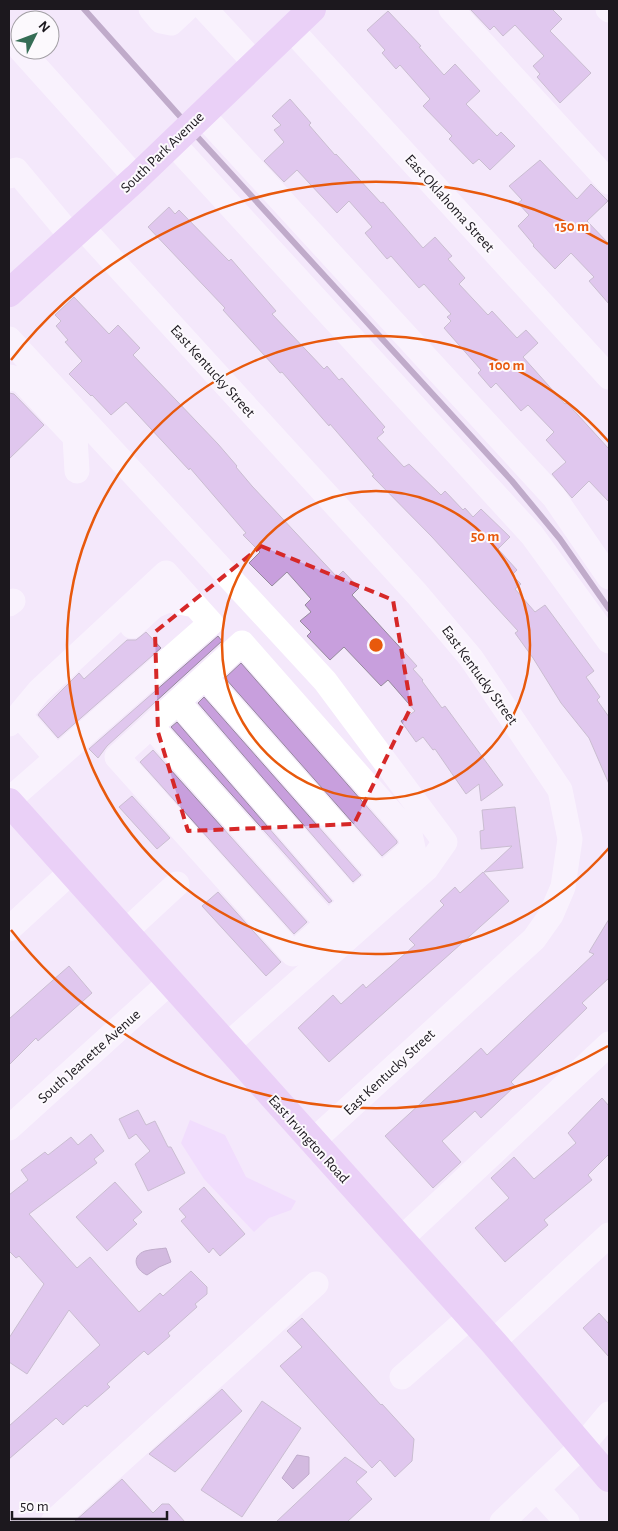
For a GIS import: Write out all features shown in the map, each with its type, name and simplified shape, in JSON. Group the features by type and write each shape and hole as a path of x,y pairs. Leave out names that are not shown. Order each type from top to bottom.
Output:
{"main road":[{"name":"South Park Avenue","path":"9,293 136,178 312,9"},
{"name":"East Irvington Road","path":"9,801 470,1317 609,1478"}],"street":[{"path":"150,9 161,21 171,23 186,9"},
{"path":"205,9 255,63"},
{"path":"451,9 609,182"},
{"name":"East Oklahoma Street","path":"291,29 609,377"},
{"path":"31,60 136,178"},
{"path":"202,114 554,497 609,577"},
{"path":"176,139 532,535 609,641"},
{"name":"East Kentucky Street","path":"9,176 16,170 77,232 417,594 472,658 560,790 570,840 563,887 551,916 534,939 312,1142"},
{"path":"9,340 325,681 445,842 426,869 226,1046"},
{"path":"9,378 22,381 75,436 77,471"},
{"path":"9,801 211,622 166,573 38,691 14,719 57,758"},
{"path":"242,643 410,834 413,848 294,954 117,757 178,702 242,643"},
{"path":"205,677 381,876"},
{"path":"178,702 352,902"},
{"path":"151,726 328,924"},
{"path":"13,917 71,872"},
{"path":"125,932 177,884"},
{"name":"South Jeanette Avenue","path":"9,1128 170,983"},
{"path":"400,1240 609,1044"},
{"path":"492,1342 609,1235"},
{"path":"53,1522 316,1284"},
{"path":"402,1377 470,1317"},
{"path":"502,1522 582,1446 609,1414"},
{"path":"537,1490 567,1522"}],"highlighted area":[{"path":"261,546 393,600 411,707 354,824 188,831 158,732 155,632"}],"shaded area":[{"path":"190,1120 225,1135 246,1177 296,1201 291,1210 269,1218 254,1232 204,1179 181,1143"},
{"path":"166,1248 171,1262 147,1275 137,1267 136,1259 141,1253 148,1250"},
{"path":"297,1455 309,1457 309,1474 293,1489 282,1478"}],"building":[{"path":"470,9 552,9 562,19 550,31 591,73 560,103 537,77 540,74 533,66 544,56 515,25 503,36 494,26 490,30"},
{"path":"388,11 421,46 419,47 444,75 455,64 480,91 466,104 497,136 501,132 515,146 490,170 479,159 473,164 449,139 452,136 423,106 430,99 400,65 396,69 382,53 385,50 367,30"},
{"path":"290,99 335,155 381,203 383,202 423,248 435,237 452,256 448,259 465,278 459,284 488,315 492,311 517,338 526,330 538,343 523,357 609,449 609,502 589,481 572,498 552,474 566,462 546,440 554,432 528,405 521,411 496,383 491,388 478,373 481,370 444,328 451,321 447,317 451,314 424,284 419,288 391,256 387,259 365,233 372,227 349,201 337,213 297,170 284,182 264,161 284,142 274,130 281,125 272,116"},
{"path":"540,160 577,199 591,184 608,201 587,221 609,244 609,304 589,281 594,277 571,253 555,269 533,246 518,226 529,215 518,203 522,200 509,186"},
{"path":"169,207 175,214 179,210 229,261 231,259 276,311 272,314 324,369 327,366 339,380 342,378 385,427 382,430 384,432 377,438 404,467 409,464 441,495 445,491 463,510 465,508 473,517 481,509 510,537 498,549 517,570 512,575 521,584 515,589 535,612 545,605 594,671 586,677 600,697 597,700 609,717 609,784 589,738 561,703 515,633 518,631 432,537 372,476 374,475 330,424 329,426 282,372 280,373 223,310 225,308 148,227"},
{"path":"74,297 109,334 118,325 140,348 133,355 218,444 252,486 337,577 343,571 359,588 352,595 417,666 413,669 442,708 445,706 503,785 481,801 479,784 466,794 435,749 433,750 423,737 416,742 401,721 415,711 388,680 381,686 344,647 330,660 307,636 311,632 300,621 311,612 305,605 311,599 287,572 272,586 249,563 260,552 243,535 246,533 190,468 189,470 126,402 111,415 69,374 82,361 65,342 68,340 56,326 61,321 55,315"},
{"path":"9,393 14,394 44,425 9,459"},
{"path":"146,632 161,648 58,738 38,715 40,712 79,673 84,679 127,640 136,640"},
{"path":"218,636 222,641 107,746 98,758 89,749"},
{"path":"241,663 397,841 382,856 225,678"},
{"path":"204,697 361,875 353,882 198,703"},
{"path":"177,722 332,901 329,903 171,727"},
{"path":"153,750 307,922 294,934 140,762"},
{"path":"132,796 170,838 157,849 119,807"},
{"path":"515,807 523,868 484,872 512,846 481,849 480,831 484,830 482,810"},
{"path":"483,872 509,901 329,1062 298,1028 333,995 341,1004 363,984 366,988 415,945 409,939 444,905 440,901 455,887 460,893"},
{"path":"218,892 281,962 266,976 202,906"},
{"path":"609,919 609,978 582,1003 587,1008 511,1082 515,1086 481,1118 475,1111 442,1141 461,1162 433,1188 385,1136 481,1048 487,1055 594,954 589,952"},
{"path":"69,966 92,993 38,1041 36,1038 9,1065 9,1019"},
{"path":"602,1098 609,1106 609,1154 588,1175 592,1180 544,1220 548,1225 505,1262 475,1228 509,1198 491,1178 514,1157 534,1179 576,1143 568,1133"},
{"path":"138,1110 146,1125 155,1121 168,1147 171,1147 185,1173 148,1191 135,1164 150,1151 136,1134 129,1139 119,1119"},
{"path":"91,1134 104,1151 94,1159 97,1163 29,1214 77,1268 90,1257 139,1312 160,1293 163,1296 191,1271 207,1287 207,1294 195,1304 197,1307 168,1333 170,1336 148,1355 144,1351 107,1384 110,1387 87,1407 85,1405 63,1425 56,1418 9,1459 9,1426 100,1345 69,1310 27,1374 9,1362 9,1338 44,1284 19,1256 16,1258 9,1251 9,1195 28,1180 21,1170 45,1152 48,1155 71,1137 78,1145"},
{"path":"115,1182 142,1212 133,1220 137,1224 107,1251 76,1217"},
{"path":"204,1187 245,1234 220,1256 213,1248 209,1253 181,1221 186,1217 179,1209"},
{"path":"599,1313 609,1324 609,1357 583,1328"},
{"path":"302,1318 414,1439 412,1461 395,1477 380,1460 372,1468 280,1366 302,1347 287,1331"},
{"path":"222,1389 242,1411 175,1472 149,1454"},
{"path":"262,1401 301,1428 242,1517 201,1490"},
{"path":"345,1457 367,1472 356,1482 372,1499 347,1522 276,1522"},
{"path":"122,1479 153,1513 162,1504 169,1504 185,1522 74,1522"}],"waterway":[{"path":"84,9 185,122"},
{"path":"193,132 512,481 560,539 609,609"}]}
